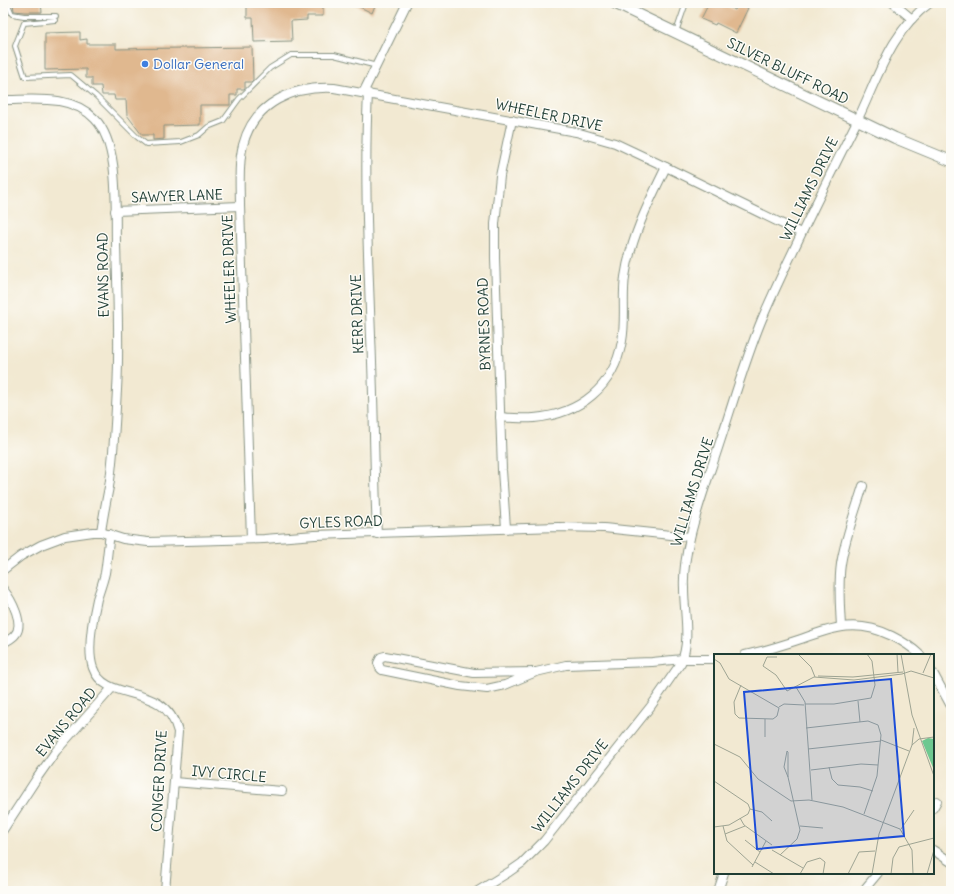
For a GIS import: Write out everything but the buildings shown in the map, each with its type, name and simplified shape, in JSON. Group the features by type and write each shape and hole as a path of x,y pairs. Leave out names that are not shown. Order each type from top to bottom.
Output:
{"street":[{"name":"KERR DRIVE","path":"377,534 368,248 365,93 407,3"},
{"name":"SILVER BLUFF ROAD","path":"614,3 895,138 951,161"},
{"path":"893,3 912,19"},
{"name":"WILLIAMS DRIVE","path":"478,891 522,863 544,841 651,706 668,683 683,658 686,642 684,572 690,537 702,495 749,353 775,289 858,120 893,44 912,19 930,3"},
{"name":"WHEELER DRIVE","path":"251,539 240,206 241,156 243,145 253,121 264,108 271,103 292,93 313,88 334,88 576,132 615,143 666,166 802,233"},
{"name":"EVANS ROAD","path":"3,100 62,101 79,106 95,118 105,134 111,151 114,181 118,352 117,390 109,486 104,574 94,616 91,655 94,670 98,677 112,688 56,752 3,830"},
{"name":"BYRNES ROAD","path":"506,528 503,504 495,224 500,176 512,120"},
{"path":"500,417 534,418 572,409 598,390 612,372 620,353 624,329 625,277 633,240 639,222 666,166"},
{"name":"SAWYER LANE","path":"115,211 240,206"},
{"path":"841,627 839,595 841,564 863,486"},
{"name":"GYLES ROAD","path":"3,570 29,551 52,540 77,533 106,533 123,539 148,542 463,531 506,528 604,528 690,537"},
{"path":"3,589 14,608 19,625 14,637 3,643"},
{"path":"750,654 761,652 829,629 841,627 865,628 880,631 901,641 919,654"},
{"path":"536,672 474,673 388,656 382,657 378,663 382,670 486,689 500,687 536,672 566,665 652,662 683,658 714,659"},
{"path":"934,675 951,706"},
{"name":"CONGER DRIVE","path":"112,688 139,694 160,704 173,719 178,732 165,891"},
{"name":"IVY CIRCLE","path":"174,782 282,791"},
{"path":"934,851 951,862"},
{"path":"718,891 724,874"},
{"path":"863,891 877,874"}],"lane":[{"path":"9,3 12,14 56,18 24,23 15,46 25,77 71,75 96,96 146,144 181,142 199,135 208,127 223,121 239,98 270,68 291,55 334,55 377,66"},
{"path":"676,32 686,3"}],"place":[{"name":"Dollar General","path":"145,64"}]}
